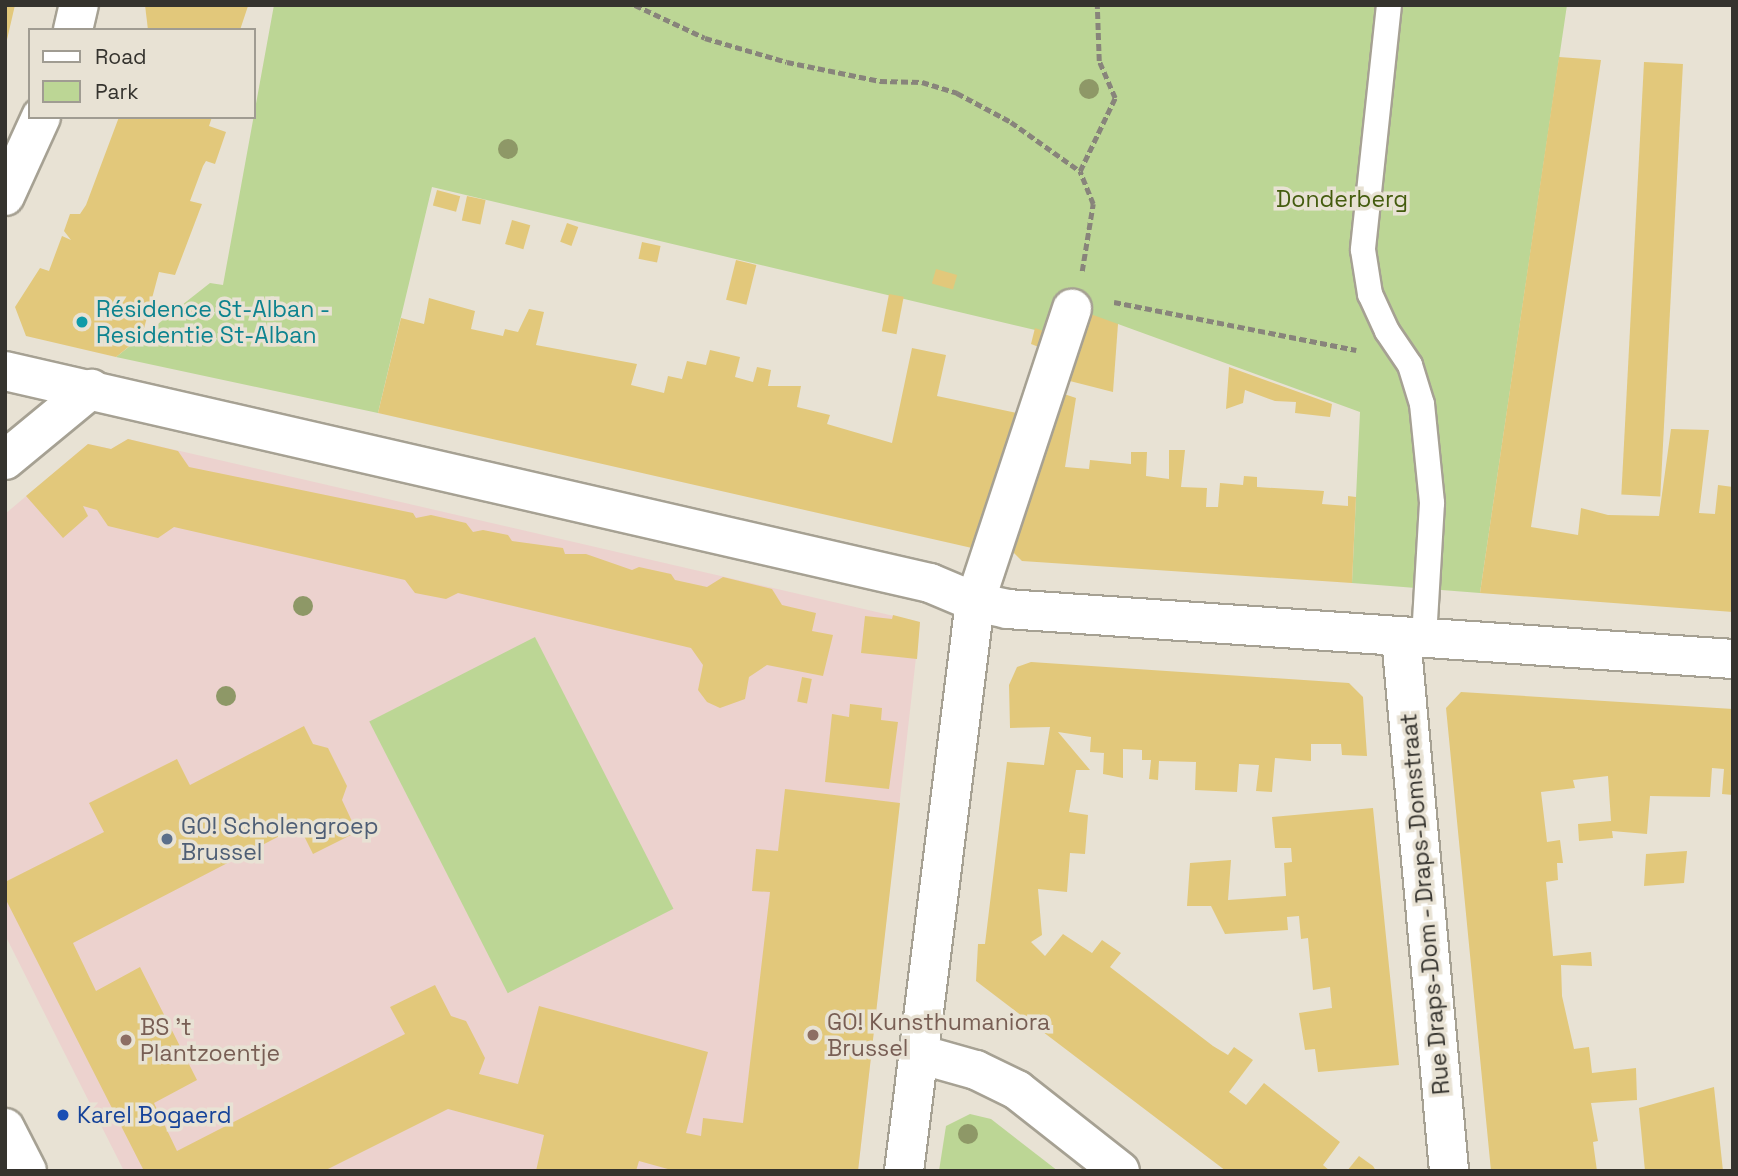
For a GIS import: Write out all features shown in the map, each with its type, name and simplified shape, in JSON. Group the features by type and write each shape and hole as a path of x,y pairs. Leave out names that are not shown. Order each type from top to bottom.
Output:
{"street":[{"path":"73,28 79,5"},
{"path":"5,196 40,119"},
{"path":"904,1171 975,602 1073,303"},
{"path":"5,371 930,583 975,602 1040,612 1733,659"},
{"path":"5,460 91,389"},
{"name":"Rue Draps-Dom - Draps-Domstraat","path":"1413,638 1449,1171"},
{"path":"919,1054 976,1069 1017,1090 1120,1171"},
{"path":"5,1128 27,1171"}],"lane":[{"path":"1389,5 1363,250 1370,294 1387,331 1410,365 1422,404 1433,503 1413,638"}],"path":[{"path":"635,5 705,38 787,62 880,81 922,82 957,93 1010,122 1080,171 1093,204 1073,303 1166,309 1304,337 1410,365"},
{"path":"1080,171 1115,98 1099,61 1097,5"}],"shaded area":[{"path":"128,439 920,622 858,1171 124,1171 5,935 5,514 88,444 111,449"}],"green space":[{"name":"Donderberg","path":"274,5 1567,5 1480,593 1352,583 1360,412 1118,324 1048,333 432,187 378,413 116,357 210,283 223,285 253,119 256,119 256,104"},
{"path":"535,637 673,909 508,993 369,721"},
{"path":"970,1114 991,1119 1058,1171 939,1171 946,1126"}],"building":[{"path":"5,5 15,5 6,44 5,44"},
{"path":"145,5 248,6 241,28 148,28"},
{"path":"1559,57 1601,60 1531,527 1578,535 1581,508 1608,515 1659,516 1671,429 1709,430 1699,513 1715,514 1718,485 1733,487 1733,612 1480,593"},
{"path":"1644,62 1683,64 1660,496 1621,494"},
{"path":"118,119 211,119 209,126 226,132 215,164 206,161 190,201 202,204 175,275 159,272 142,336 116,357 26,336 15,307 40,268 49,271 62,236 71,240 64,231 70,214 80,214 86,205"},
{"path":"437,190 460,196 456,212 433,205"},
{"path":"467,196 486,200 480,224 462,220"},
{"path":"512,220 530,225 523,249 505,244"},
{"path":"567,223 578,227 571,246 560,242"},
{"path":"642,242 661,246 657,263 638,259"},
{"path":"736,260 756,265 746,305 726,300"},
{"path":"936,269 957,275 953,289 932,283"},
{"path":"889,294 904,297 896,334 882,331"},
{"path":"429,298 475,311 471,329 503,336 505,329 518,332 529,309 544,312 536,345 637,364 631,385 664,393 668,376 682,379 687,361 706,365 710,350 740,357 735,377 753,382 757,367 771,370 768,386 801,386 797,407 830,415 827,424 892,443 912,348 946,355 937,396 1022,414 972,548 378,413 401,318 424,324"},
{"path":"1082,311 1118,324 1113,392 1062,379"},
{"path":"1035,328 1049,333 1044,349 1031,344"},
{"path":"1229,367 1332,404 1330,417 1295,413 1296,402 1275,401 1245,390 1243,403 1226,409"},
{"path":"1058,392 1076,398 1065,467 1089,469 1090,460 1131,464 1131,452 1147,452 1146,476 1169,479 1169,450 1185,450 1181,487 1207,488 1206,507 1218,507 1220,483 1243,485 1244,476 1257,477 1257,487 1324,491 1322,504 1348,506 1348,496 1356,497 1352,583 1022,561 1011,550"},
{"path":"128,439 178,451 189,467 413,513 416,518 431,515 466,523 473,532 483,530 508,535 512,541 563,548 565,554 586,554 632,570 639,567 671,574 675,580 707,587 723,577 772,589 782,605 816,613 812,631 833,635 823,676 767,665 749,677 745,699 720,708 707,702 698,690 703,665 691,648 458,593 446,599 415,593 405,580 174,527 158,538 108,526 97,510 83,506 88,516 63,538 26,496 88,444 111,449"},
{"path":"893,615 920,622 917,659 861,653 865,616 892,619"},
{"path":"1031,662 1349,683 1363,697 1367,756 1342,755 1341,744 1311,744 1311,761 1275,758 1272,792 1256,791 1259,765 1239,764 1237,792 1195,790 1196,762 1159,761 1158,780 1149,779 1151,760 1142,760 1142,750 1123,749 1123,778 1103,774 1104,753 1090,752 1091,737 1058,732 1090,770 1076,770 1069,812 1088,815 1085,854 1070,853 1067,892 1038,889 1042,935 1031,942 1045,956 1063,934 1092,953 1102,940 1121,953 1110,967 1213,1046 1228,1055 1234,1047 1253,1060 1229,1092 1246,1105 1264,1083 1340,1142 1323,1165 1330,1171 1226,1171 976,981 978,944 985,944 1007,762 1044,765 1050,727 1010,728 1009,685 1017,667"},
{"path":"802,677 812,679 807,703 797,702"},
{"path":"1461,692 1733,709 1733,795 1722,794 1724,769 1712,768 1710,797 1650,796 1647,834 1612,831 1613,838 1579,841 1578,824 1611,821 1608,776 1573,780 1575,788 1541,792 1547,842 1560,840 1563,863 1557,863 1558,880 1546,882 1553,956 1591,952 1592,966 1561,965 1562,996 1574,1049 1589,1047 1592,1073 1636,1068 1637,1100 1591,1103 1598,1141 1593,1142 1597,1171 1491,1171 1446,708"},
{"path":"850,704 882,708 881,720 898,722 889,789 825,782 832,714 849,717"},
{"path":"304,726 313,744 328,748 347,786 342,800 357,832 313,854 299,826 73,943 96,991 140,967 197,1080 154,1103 177,1151 405,1034 390,1007 435,985 451,1016 466,1021 485,1058 479,1074 518,1084 539,1006 708,1052 686,1133 701,1136 703,1118 743,1123 770,892 752,891 756,849 778,851 785,789 900,803 858,1171 675,1171 639,1161 636,1171 536,1171 544,1135 448,1109 324,1171 144,1171 5,898 5,882 104,832 89,803 177,759 190,785"},
{"path":"1373,808 1399,1065 1318,1072 1315,1049 1305,1050 1299,1013 1332,1008 1330,987 1313,990 1308,938 1301,939 1299,916 1287,917 1288,930 1225,934 1211,906 1187,906 1190,863 1231,860 1228,900 1286,896 1284,863 1292,862 1291,848 1275,848 1272,817"},
{"path":"1687,851 1684,883 1644,886 1646,854"},
{"path":"1714,1087 1723,1171 1645,1171 1639,1108"},
{"path":"1359,1156 1373,1166 1376,1171 1347,1171"}],"place":[{"name":"Résidence St-Alban - Residentie St-Alban","path":"82,322"},
{"name":"GO! Scholengroep Brussel","path":"167,839"},
{"name":"GO! Kunsthumaniora Brussel","path":"813,1035"},
{"name":"BS 't Plantzoentje","path":"126,1040"},
{"name":"Karel Bogaerd","path":"63,1115"}]}
